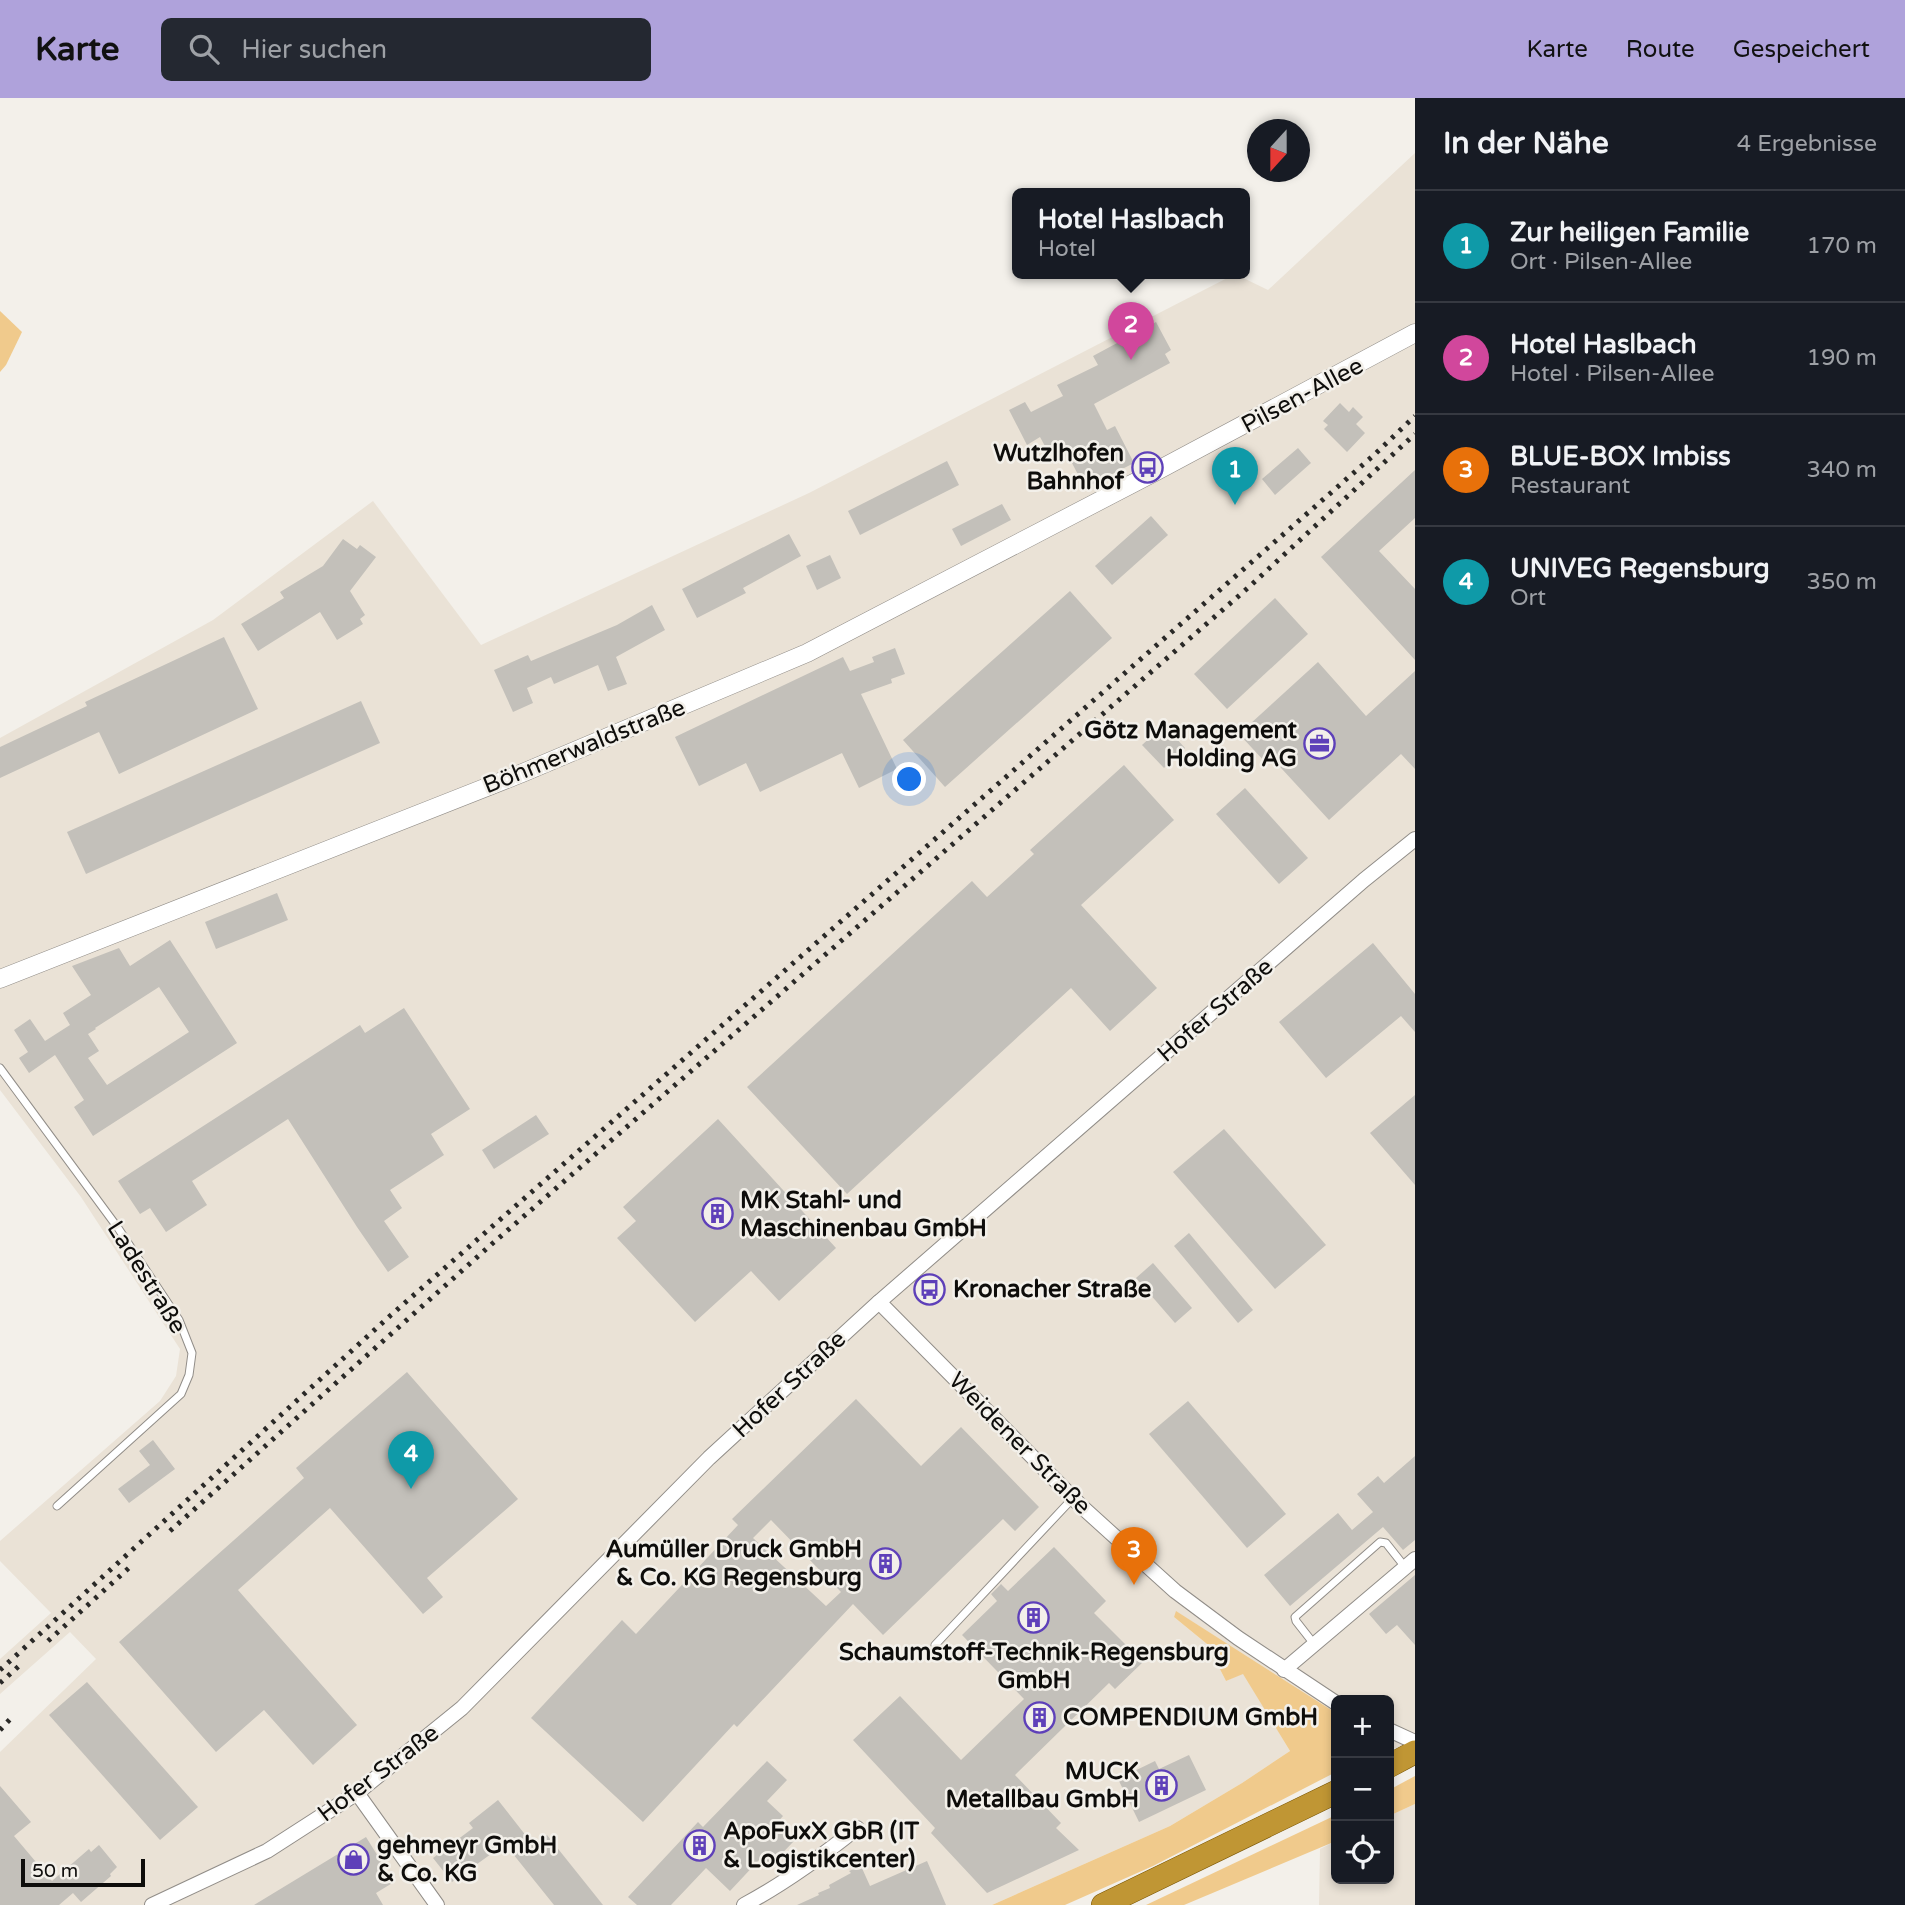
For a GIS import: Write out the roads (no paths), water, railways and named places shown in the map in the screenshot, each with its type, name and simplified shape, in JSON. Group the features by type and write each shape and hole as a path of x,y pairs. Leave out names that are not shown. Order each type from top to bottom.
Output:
{"highway":[{"path":"1394,1763 1415,1752"},
{"path":"1103,1905 1331,1794"}],"street":[{"name":"Pilsen-Allee","path":"1151,474 1415,333"},
{"name":"Böhmerwaldstraße","path":"0,979 507,779 807,653 1151,474"},
{"name":"Hofer Straße","path":"152,1905 267,1851 358,1793 462,1708 709,1458 879,1302 1415,839"},
{"name":"Weidener Straße","path":"879,1302 1073,1498 1175,1591 1284,1670 1331,1700"},
{"path":"1284,1670 1410,1563"},
{"path":"1394,1732 1415,1742"},
{"path":"358,1793 437,1905"},
{"path":"744,1905 812,1864 857,1828"}],"lane":[{"name":"Ladestraße","path":"0,1068 118,1228 179,1320 192,1353 189,1375 181,1394 57,1506"},
{"path":"935,1645 1073,1498"},
{"path":"1314,1644 1295,1617 1380,1542 1386,1543 1410,1563"}],"railway":[{"path":"0,1670 391,1315 1374,455 1415,416"},
{"path":"170,1531 493,1243 1249,587 1415,434"},
{"path":"48,1641 131,1566"},
{"path":"0,1683 19,1666"},
{"path":"0,1730 14,1715"}],"place":[{"name":"Hotel Haslbach","path":"1131,360"},
{"name":"Wutzlhofen Bahnhof","path":"1147,467"},
{"name":"Zur heiligen Familie","path":"1235,505"},
{"name":"Götz Management Holding AG","path":"1320,744"},
{"name":"MK Stahl- und Maschinenbau GmbH","path":"717,1214"},
{"name":"Kronacher Straße","path":"930,1289"},
{"name":"UNIVEG Regensburg","path":"411,1489"},
{"name":"Aumüller Druck GmbH & Co. KG Regensburg","path":"885,1563"},
{"name":"BLUE-BOX Imbiss","path":"1134,1585"},
{"name":"Schaumstoff-Technik-Regensburg GmbH","path":"1034,1618"},
{"name":"COMPENDIUM GmbH","path":"1040,1717"},
{"name":"MUCK Metallbau GmbH","path":"1162,1785"},
{"name":"ApoFuxX GbR (IT & Logistikcenter)","path":"700,1845"},
{"name":"gehmeyr GmbH & Co. KG","path":"354,1859"}]}
